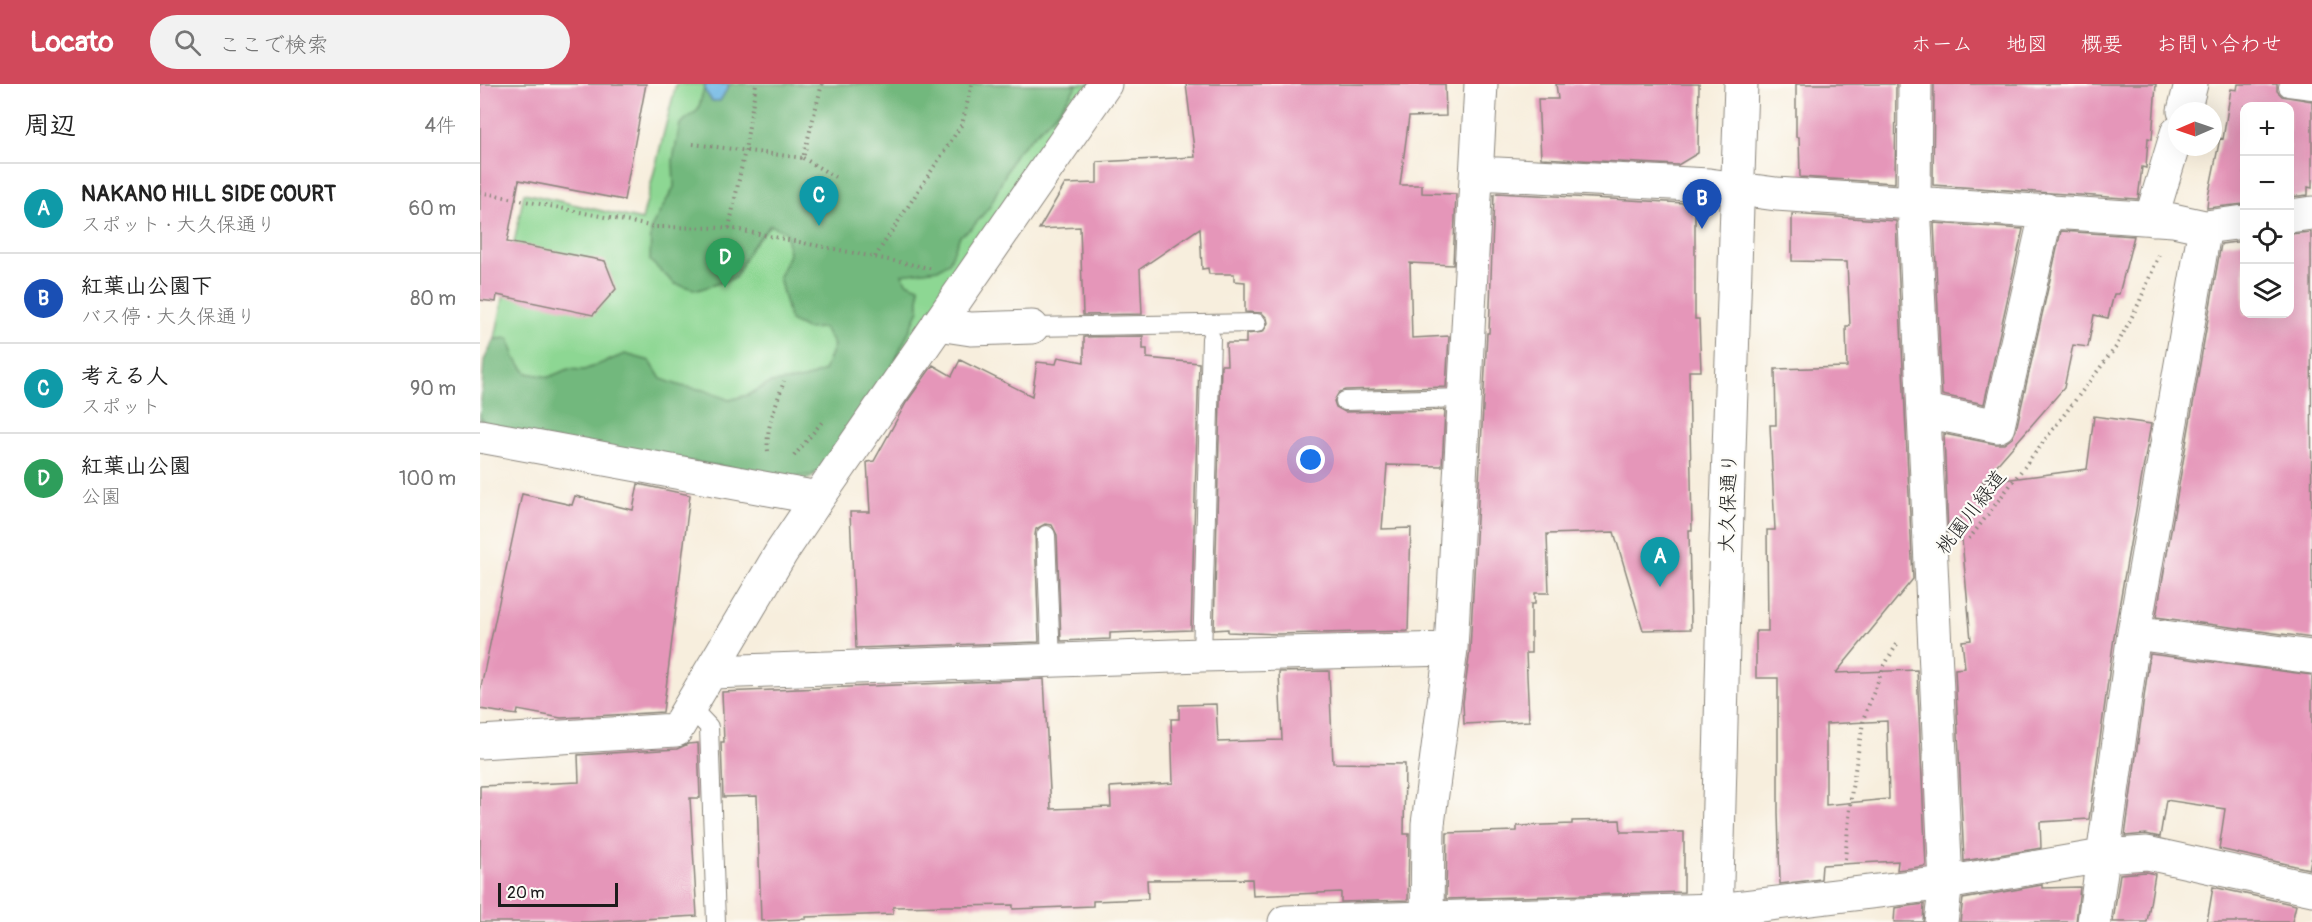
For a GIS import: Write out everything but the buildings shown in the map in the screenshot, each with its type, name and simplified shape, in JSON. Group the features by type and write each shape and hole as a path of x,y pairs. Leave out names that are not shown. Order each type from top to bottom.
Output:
{"street":[{"path":"480,741 676,730 781,553 1105,84"},
{"path":"1427,920 1428,824 1451,649 1481,84"},
{"name":"大久保通り","path":"1717,916 1724,603 1742,84"},
{"path":"1915,84 1914,202 1946,883 1941,922"},
{"path":"2187,102 2192,84"},
{"path":"2162,220 2173,156"},
{"path":"1478,172 1709,185 1739,190 2047,210 2205,226 2240,222"},
{"path":"1925,411 1998,426 2047,210"},
{"path":"2294,215 2312,213"},
{"path":"2094,922 2134,633 2205,226"},
{"path":"938,324 971,328 1032,327"},
{"path":"480,436 818,498"},
{"path":"2134,633 2312,657"},
{"path":"712,672 1451,649"},
{"path":"1285,922 1717,916 1841,895 1946,883 2102,856 2147,853 2312,889"}],"lane":[{"path":"2288,87 2312,90"},
{"path":"1032,327 1257,323"},
{"path":"1202,655 1211,339"},
{"path":"1346,401 1465,398"},
{"path":"1046,536 1051,660"},
{"path":"690,707 709,727 716,922"}],"path":[{"path":"729,228 756,84"},
{"path":"802,158 822,84"},
{"path":"876,257 962,123 972,84"},
{"path":"693,144 802,158 835,177"},
{"path":"480,192 655,227 729,228 933,268 962,290"},
{"name":"桃園川緑道","path":"1965,543 2116,347 2139,303 2162,220"},
{"path":"926,278 940,259"},
{"path":"768,454 767,443 784,381"},
{"path":"787,461 794,456 824,420"},
{"path":"1841,895 1852,788 1864,717 1884,666 1898,641"}],"green space":[{"path":"676,84 1093,84 813,477 802,482 480,425 480,414 524,193 642,220"},
{"path":"705,84 1078,84 1059,110 1015,154 990,206 972,228 960,236 949,262 938,269 902,274 906,282 919,287 919,310 884,384 831,467 811,475 790,477 490,430 480,417 484,360 495,339 509,338 515,358 527,373 549,377 568,369 584,370 625,354 650,361 661,379 681,386 704,390 729,400 748,395 770,383 804,379 824,371 834,345 824,328 806,329 790,321 779,277 789,254 786,232 770,225 751,247 735,278 698,290 675,284 650,261 651,228 674,187 673,160 680,124 698,110"}],"water":[{"path":"705,84 729,84 729,86 720,101 712,101 705,91"}],"place":[{"name":"考える人","path":"819,226"},
{"name":"紅葉山公園下","path":"1702,229"},
{"name":"紅葉山公園","path":"725,288"},
{"name":"NAKANO HILL SIDE COURT","path":"1660,587"}]}
